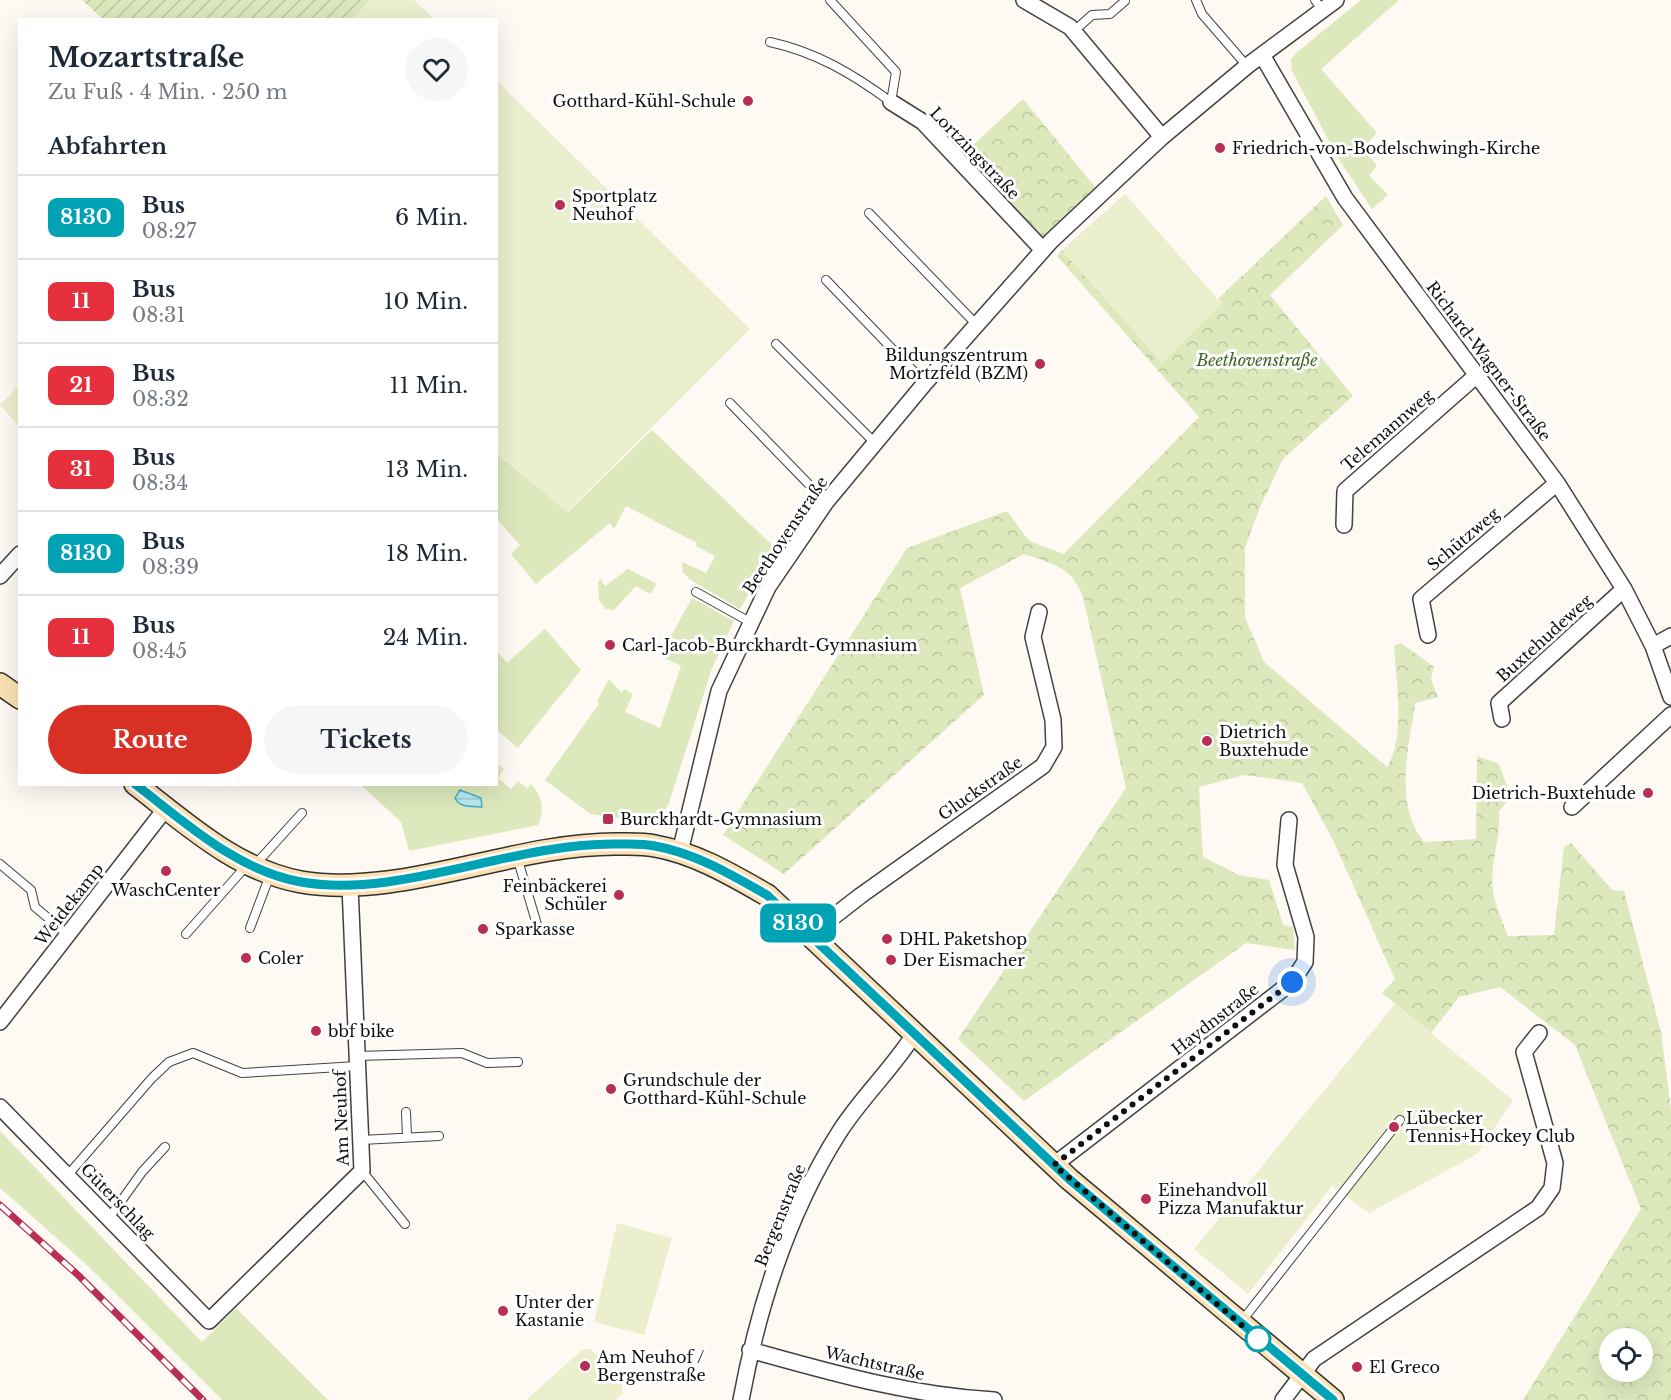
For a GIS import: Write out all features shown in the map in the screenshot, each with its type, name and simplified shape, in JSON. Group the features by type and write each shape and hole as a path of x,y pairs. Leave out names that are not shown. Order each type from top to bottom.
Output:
{"main road":[{"path":"0,684 18,697"},
{"path":"138,786 210,842 257,868 301,882 350,886 378,883 516,855 599,844 645,844 680,852 767,895 1054,1165 1333,1400"}],"street":[{"path":"1024,0 1074,31 1162,137"},
{"name":"Beethovenstraße","path":"680,852 720,691 750,621 768,587 826,502 925,383 1042,249 1162,137 1319,6 1336,0"},
{"name":"Richard-Wagner-Straße","path":"1262,55 1345,198 1557,483 1624,589 1653,646 1671,697"},
{"name":"Lortzingstraße","path":"891,102 923,122 1042,249"},
{"name":"Telemannweg","path":"1344,525 1345,491 1478,374"},
{"name":"Schützweg","path":"1428,635 1421,599 1557,483"},
{"path":"0,576 18,556"},
{"name":"Buxtehudeweg","path":"1502,719 1499,703 1624,589"},
{"name":"Gluckstraße","path":"810,935 870,889 1043,766 1054,747 1053,720 1033,636 1039,612"},
{"path":"1653,646 1671,636"},
{"path":"1572,807 1671,715"},
{"name":"Weidekamp","path":"0,1022 166,808"},
{"name":"Haydnstraße","path":"1054,1165 1292,982 1305,962 1306,937 1285,865 1289,820"},
{"name":"Am Neuhof","path":"209,1321 362,1171 350,886"},
{"path":"1283,1400 1314,1359 1538,1208 1552,1188 1555,1163 1524,1052 1539,1033"},
{"name":"Bergenstraße","path":"741,1400 750,1350 780,1259 803,1199 820,1164 859,1104 915,1034"},
{"name":"Güterschlag","path":"0,1107 209,1321"},
{"name":"Wachtstraße","path":"750,1350 888,1388 964,1399 994,1400"}],"lane":[{"path":"770,42 798,48 852,73 891,102 896,72 830,0"},
{"path":"1196,0 1202,14 1247,66"},
{"path":"1074,31 1092,15 1110,15 1125,1"},
{"path":"869,213 976,324"},
{"path":"826,280 925,383"},
{"path":"776,344 875,443"},
{"path":"730,403 826,502"},
{"path":"696,592 750,621"},
{"path":"186,934 257,868 302,813"},
{"path":"516,855 538,928"},
{"path":"0,864 31,890 35,907 67,934"},
{"path":"250,928 257,868"},
{"path":"67,1176 152,1077 178,1058 193,1053 228,1069 252,1074 356,1061 462,1053 487,1063 518,1062"},
{"path":"406,1112 407,1137"},
{"path":"1240,1323 1400,1120"},
{"path":"361,1140 439,1136"},
{"path":"109,1218 142,1172 165,1147"},
{"path":"362,1171 405,1224"}],"green space":[{"path":"82,0 370,0 354,18 102,18"},
{"path":"370,0 414,0 433,18 354,18"},
{"path":"1361,0 1399,0 1321,69 1377,133 1362,148 1377,166 1369,175 1388,195 1372,209 1338,158 1292,71 1291,60 1296,53"},
{"name":"Sportplatz Neuhof","path":"498,82 750,329 567,512 498,454"},
{"path":"1023,99 1101,194 1042,249 958,159"},
{"path":"1125,194 1222,304 1162,363 1062,250"},
{"path":"1326,196 1343,225 1270,295 1353,396 1283,459 1259,509 1245,548 1245,617 1264,662 1387,767 1393,755 1398,725 1394,646 1401,643 1434,667 1431,679 1438,697 1415,703 1406,775 1409,811 1414,827 1424,842 1476,839 1477,756 1499,764 1511,797 1499,811 1492,882 1495,902 1508,936 1554,935 1564,847 1571,843 1612,890 1624,891 1661,1032 1671,1109 1671,1400 1523,1400 1641,1209 1575,1045 1500,987 1459,997 1431,1033 1382,993 1395,979 1333,840 1302,783 1244,775 1199,787 1203,857 1239,875 1269,880 1283,925 1293,927 1295,950 1246,943 1024,1101 958,1039 1126,788 1083,597 1067,572 1024,554 960,588 984,695 784,874 723,835 907,548 1007,511 1029,541 1064,554 1199,417 1057,256 1062,250 1162,362 1222,303 1218,299"},
{"path":"18,386 18,425 0,405"},
{"path":"652,430 775,548 740,609 689,579 683,572 682,562 706,573 715,556 696,546 697,543 626,506 614,529 610,523 536,584 511,554 520,545 498,520 498,455 568,512"},
{"path":"628,569 657,584 650,594 636,586 614,610 606,609 599,601 598,582 601,579 605,586"},
{"path":"692,598 734,621 712,668 669,803 659,823 590,814 545,780 599,704 597,701 609,679 622,693 624,689 633,694 625,712 660,728 681,666 660,656"},
{"path":"545,629 581,670 518,748 498,731 498,652 507,663"},
{"path":"498,765 504,769 498,778"},
{"path":"498,778 511,789 518,781 527,788 531,784 540,798 542,808 538,825 409,851 401,822 362,786 498,786"},
{"name":"Lübecker Tennis+Hockey Club","path":"1395,1004 1513,1100 1477,1154 1369,1213 1332,1186 1248,1294 1194,1249"},
{"path":"0,1131 202,1342 236,1308 328,1400 222,1400 87,1265 0,1188"},
{"path":"617,1223 672,1238 644,1335 594,1322"},
{"name":"Am Neuhof / Bergenstraße","path":"583,1349 591,1349 621,1382 623,1393 615,1400 526,1400"}],"water":[{"path":"460,790 481,798 482,807 466,806 457,801 455,798"}],"railway":[{"path":"0,1205 78,1275 203,1400"}],"bus line":[{"name":"8130","path":"138,786 210,842 253,867 301,882 350,886 378,883 564,847 599,844 655,846 694,857 733,876 767,895 1069,1179 1333,1400"}],"place":[{"name":"Gotthard-Kühl-Schule","path":"748,101"},
{"name":"Friedrich-von-Bodelschwingh-Kirche","path":"1220,148"},
{"name":"Sportplatz Neuhof","path":"560,205"},
{"name":"Bildungszentrum Mortzfeld (BZM)","path":"1040,364"},
{"name":"Carl-Jacob-Burckhardt-Gymnasium","path":"610,645"},
{"name":"Dietrich Buxtehude","path":"1207,741"},
{"name":"Dietrich-Buxtehude","path":"1648,793"},
{"name":"Burckhardt-Gymnasium","path":"608,819"},
{"name":"WaschCenter","path":"166,871"},
{"name":"Feinbäckerei Schüler","path":"619,895"},
{"name":"Sparkasse","path":"483,929"},
{"name":"DHL Paketshop","path":"887,939"},
{"name":"Coler","path":"246,958"},
{"name":"Der Eismacher","path":"891,960"},
{"name":"bbf bike","path":"316,1031"},
{"name":"Grundschule der Gotthard-Kühl-Schule","path":"611,1089"},
{"name":"Lübecker Tennis+Hockey Club","path":"1394,1127"},
{"name":"Einehandvoll Pizza Manufaktur","path":"1146,1199"},
{"name":"Unter der Kastanie","path":"503,1311"},
{"name":"Am Neuhof / Bergenstraße","path":"585,1366"},
{"name":"El Greco","path":"1357,1367"}],"route":[{"path":"1258,1339 1054,1165 1292,982"}]}
